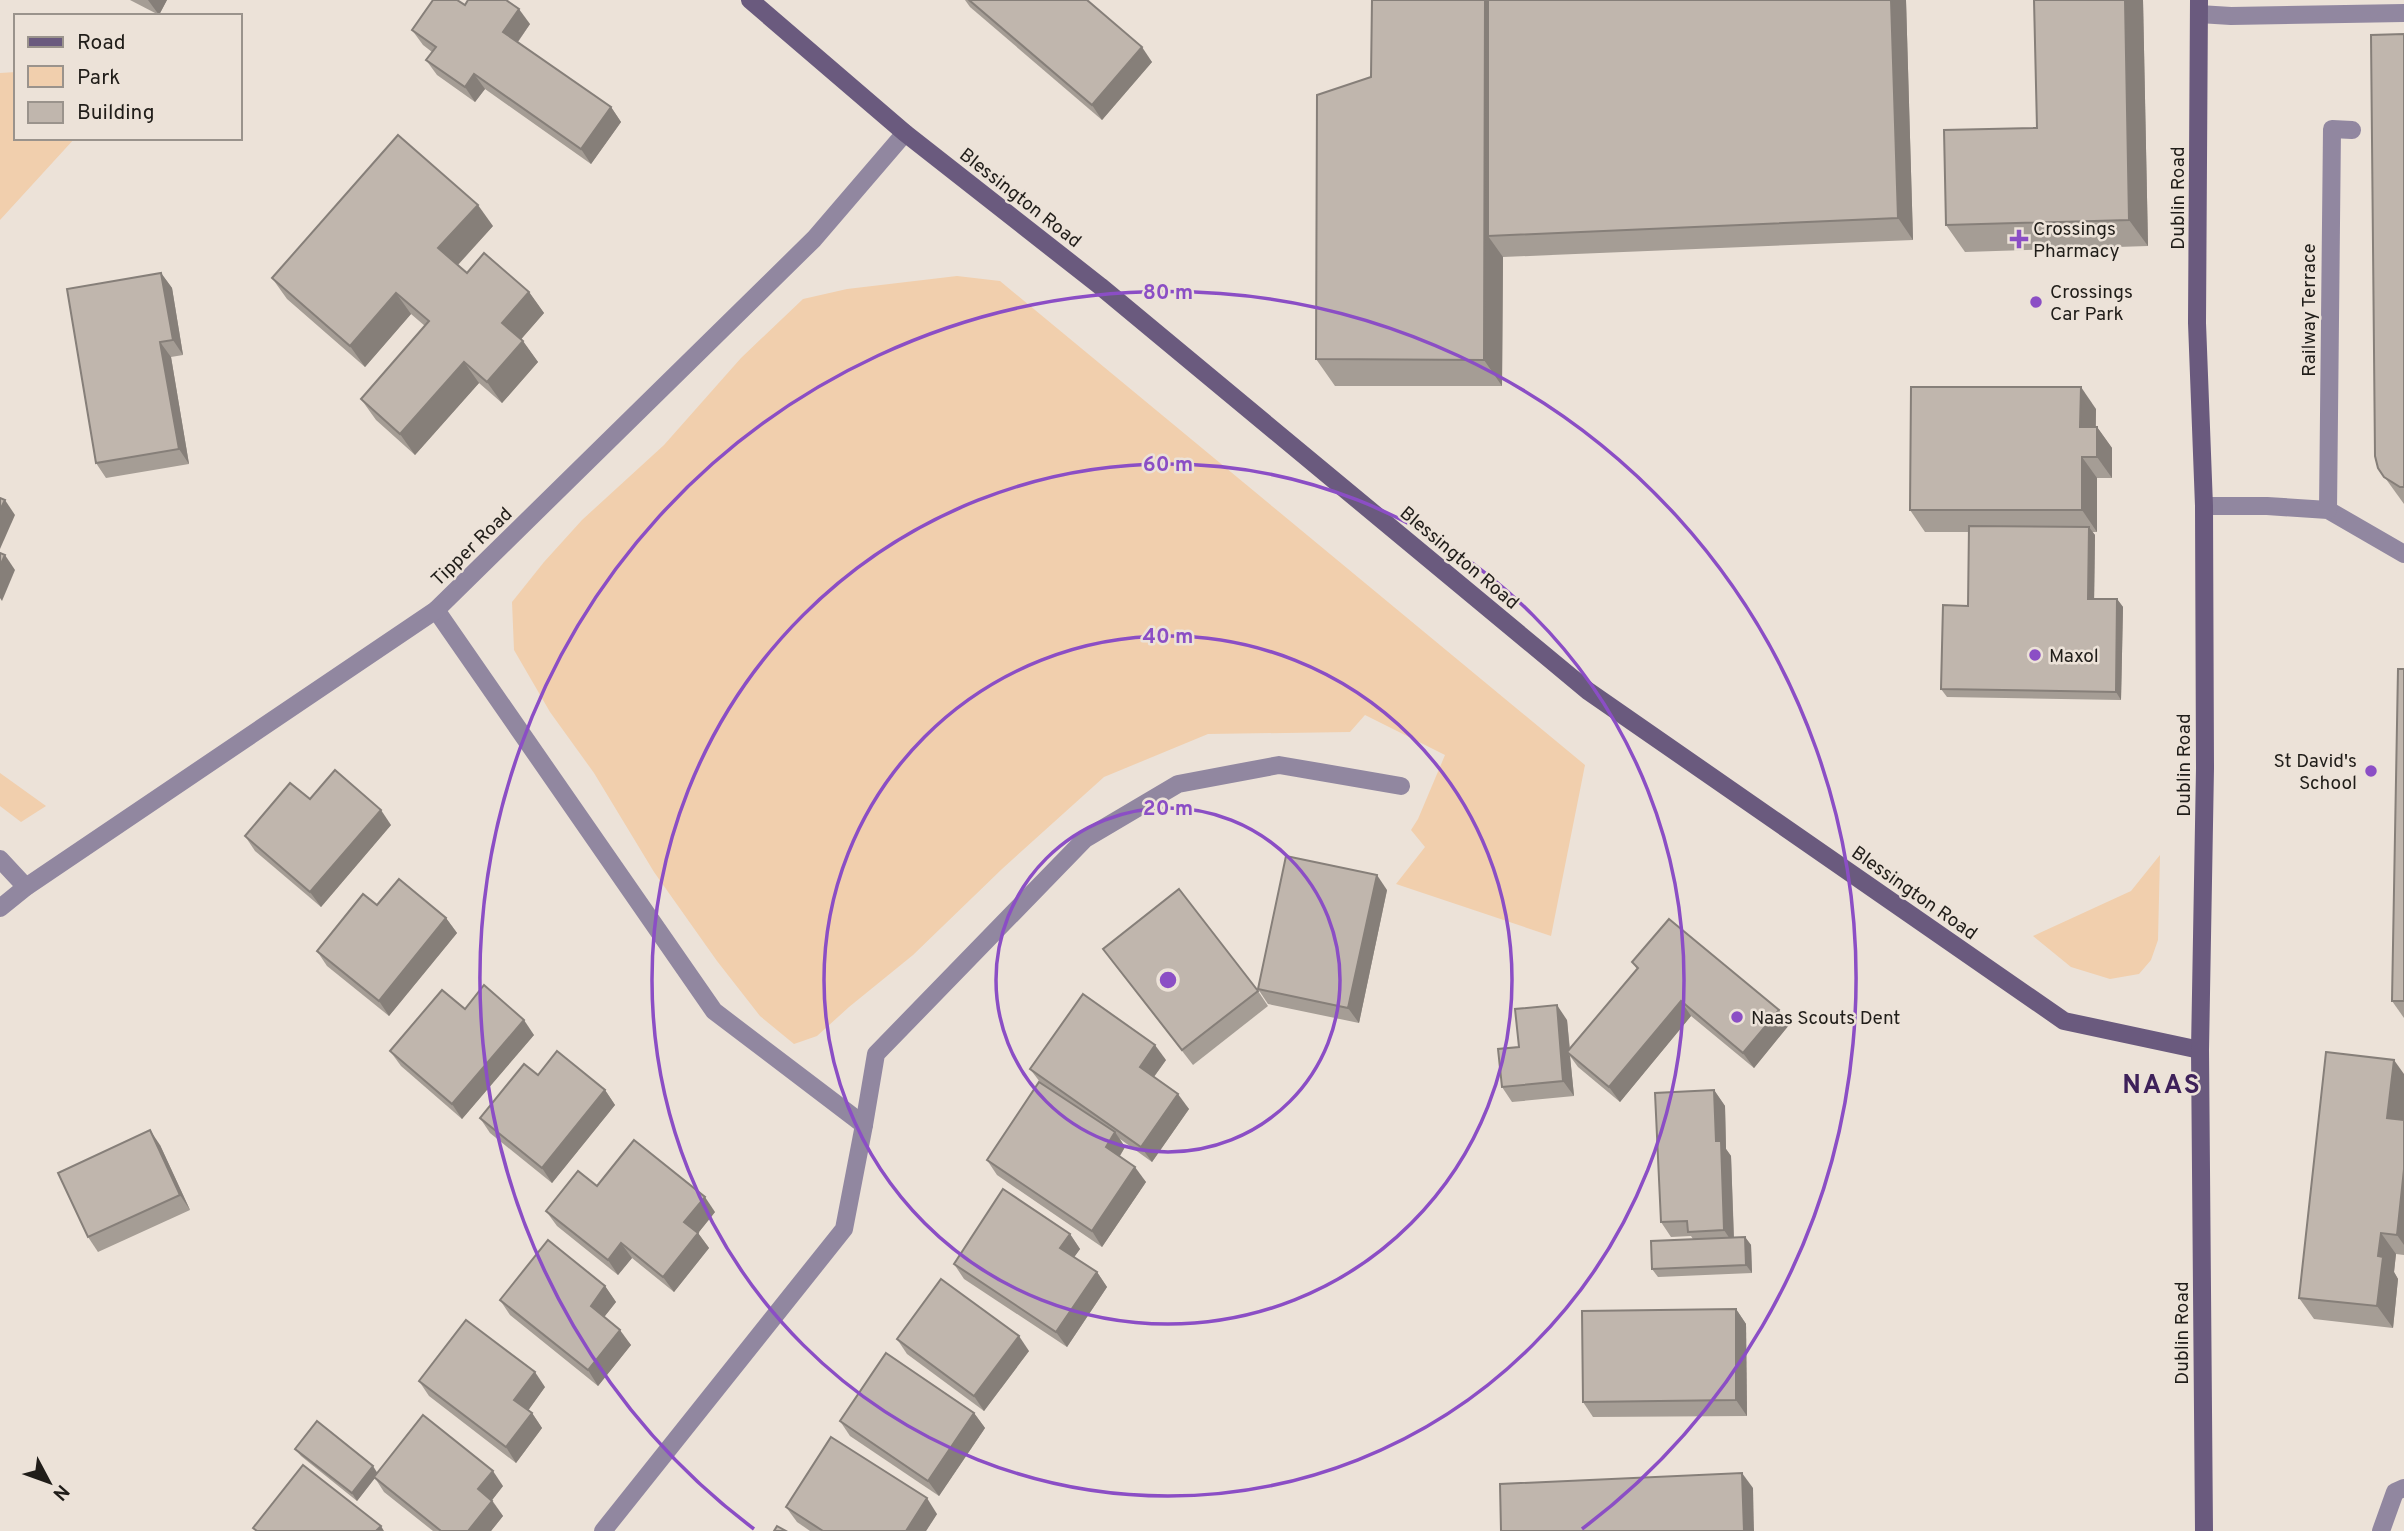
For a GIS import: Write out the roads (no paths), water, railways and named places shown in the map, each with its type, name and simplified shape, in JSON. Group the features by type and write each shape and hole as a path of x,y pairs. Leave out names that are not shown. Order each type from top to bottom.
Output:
{"main road":[{"name":"Blessington Road","path":"750,0 905,133 1100,286 1588,691 2064,1021 2200,1050"},
{"name":"Dublin Road","path":"2199,7 2197,323 2204,506 2205,768 2200,1050 2204,1531"}],"street":[{"path":"2199,7 2231,16 2404,13"},
{"name":"Railway Terrace","path":"2328,510 2332,130 2352,130"},
{"name":"Tipper Road","path":"0,908 26,887 436,610 814,239 905,133"},
{"path":"2204,506 2328,510 2404,554"},
{"path":"436,610 714,1011 864,1125"},
{"path":"603,1531 844,1229 876,1054 1085,839 1178,784 1279,765 1401,786"},
{"path":"0,859 26,887"},
{"path":"2381,1531 2395,1492 2404,1488"}],"place":[{"name":"Crossings Pharmacy","path":"2019,239"},
{"name":"Crossings Car Park","path":"2036,302"},
{"name":"Maxol","path":"2035,655"},
{"name":"St David's School","path":"2371,771"},
{"name":"Naas Scouts Dent","path":"1737,1017"}],"district":[{"name":"NAAS","path":"2162,1084"}]}
